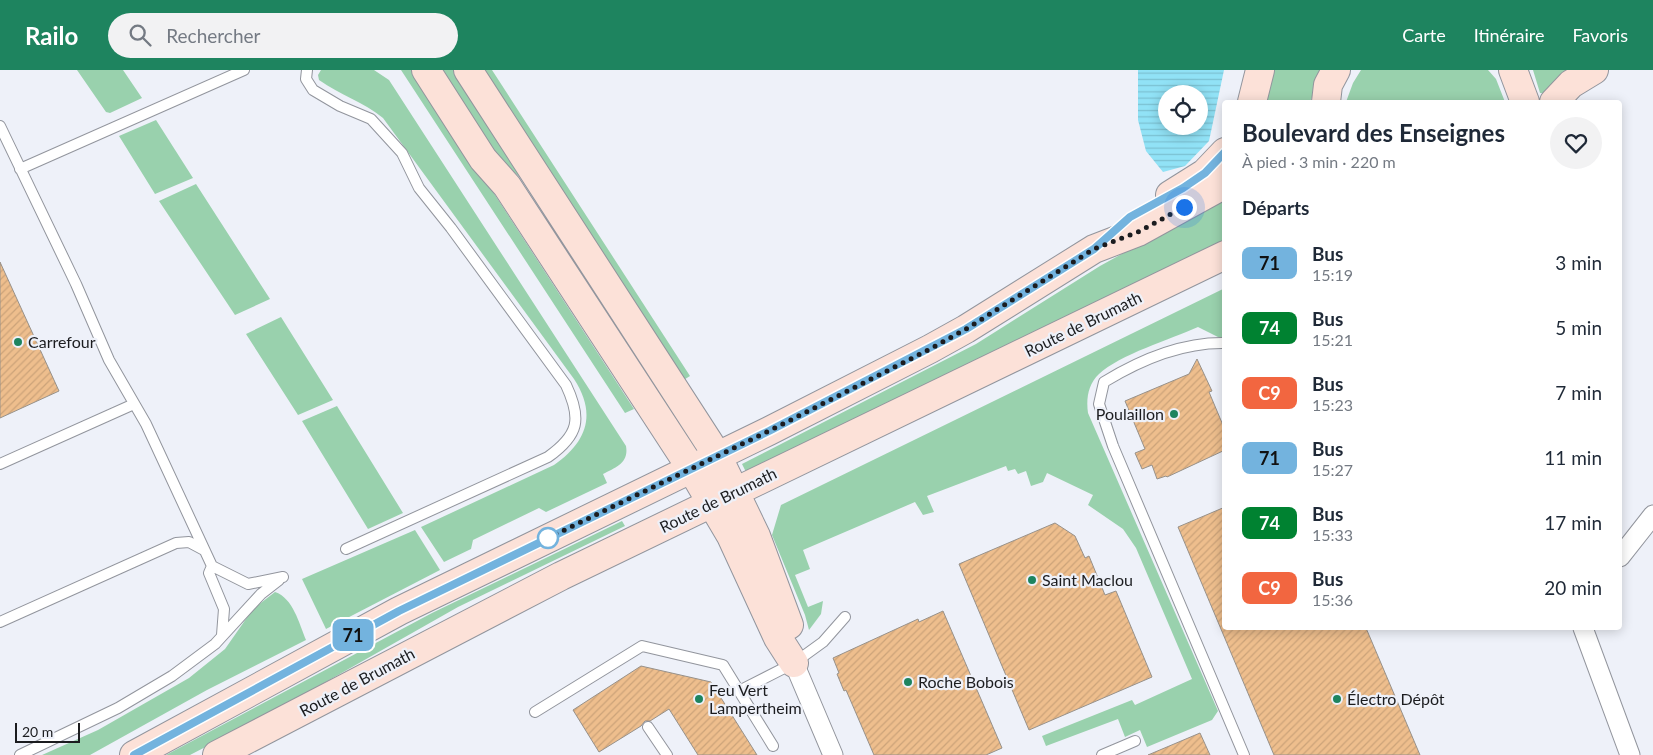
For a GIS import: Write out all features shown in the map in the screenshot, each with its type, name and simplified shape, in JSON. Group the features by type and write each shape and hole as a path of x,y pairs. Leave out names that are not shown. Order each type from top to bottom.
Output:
{"main road":[{"path":"426,70 484,159 507,186 691,468 731,536 778,638 794,663"},
{"path":"468,70 717,456 736,491 786,612 794,663"},
{"path":"1252,100 1260,70"},
{"path":"1326,100 1328,85 1336,70"},
{"path":"1513,70 1524,100"},
{"path":"1556,100 1571,84 1594,70"},
{"path":"134,755 399,611 769,431 966,329 1094,249 1130,217 1183,188 1205,173 1222,155"},
{"path":"1094,249 1138,232 1222,186"},
{"name":"Route de Brumath","path":"216,755 561,576 1222,256"}],"street":[{"path":"1622,554 1653,515"},
{"path":"1581,630 1630,755"},
{"path":"794,663 833,755"}],"lane":[{"path":"20,169 244,70"},
{"path":"307,70 306,79 313,90 340,106 371,119 402,154 419,188 451,228 566,385 576,411 570,439 548,457 346,549"},
{"path":"0,126 109,360 146,424 212,566 248,584 282,577 261,594 206,652 172,676 118,708 20,755"},
{"path":"1222,343 1200,343 1134,364 1104,382 1099,404 1113,446 1244,755"},
{"path":"0,464 134,404"},
{"path":"0,622 176,543 189,542 204,550"},
{"path":"212,566 209,573 224,609 225,620 222,636"},
{"path":"739,692 794,663 823,642 845,617"},
{"path":"535,712 642,646 723,665 773,746"},
{"path":"648,727 667,755"},
{"path":"1102,755 1134,742"}],"green space":[{"path":"77,70 123,70 142,98 110,113 106,112"},
{"path":"321,70 374,70 389,80 626,446 626,457 617,467 603,474 607,483 546,512 539,508 473,540 471,549 444,562 421,527 554,465 574,447 581,437 585,426 585,404 574,379 383,118 368,107 319,80 318,75"},
{"path":"401,70 414,70 634,409 625,413"},
{"path":"437,70 457,70 664,392 660,394 520,177 493,156"},
{"path":"480,70 492,70 690,376 682,381"},
{"path":"1268,70 1323,70 1311,100 1260,100"},
{"path":"1361,70 1488,70 1496,79 1504,100 1347,100 1353,83"},
{"path":"1533,70 1573,70 1545,93 1540,93"},
{"path":"156,120 193,178 155,194 119,136"},
{"path":"196,184 270,299 235,315 159,201"},
{"path":"1222,199 1222,244 747,474 742,464 976,344 1100,266"},
{"path":"1222,289 1222,337 1220,338 1198,327 1119,360 1095,378 1090,387 1087,402 1088,413 1218,711 1212,720 1147,747 1140,730 1125,737 1118,719 1046,746 1042,736 1132,700 1135,705 1192,679 1136,548 1123,529 1088,505 1093,495 1047,473 1043,482 1031,486 1026,471 1018,474 1015,469 1008,471 1006,466 927,496 934,512 923,515 915,502 803,550 810,569 795,575 808,607 823,601 821,614 809,630 805,615 772,535 781,505"},
{"path":"281,317 333,400 298,415 246,334"},
{"path":"337,406 403,513 368,529 302,421"},
{"path":"622,521 625,526 458,607 271,713 190,755 166,755 432,613"},
{"path":"415,530 440,570 326,629 302,579"},
{"path":"275,592 291,605 306,640 207,690 90,755 42,755 98,730 189,678 225,649 253,609"}],"water":[{"path":"1138,70 1224,70 1209,141 1185,166 1163,172 1146,151 1138,120"}],"building":[{"name":"Carrefour","path":"0,262 59,391 0,418"},
{"name":"Poulaillon","path":"1197,359 1212,391 1209,392 1222,423 1222,451 1167,477 1157,479 1152,465 1142,469 1135,453 1145,449 1125,401 1189,374"},
{"path":"1222,508 1222,630 1367,630 1420,755 1274,755 1178,527"},
{"path":"1055,523 1075,536 1085,558 1089,556 1105,595 1116,591 1152,677 1029,730 959,564"},
{"name":"Roche Bobois","path":"943,611 1002,748 986,755 874,755 846,690 844,691 833,658 918,619 919,622"},
{"path":"641,666 711,682 757,755 698,755 669,709 650,721 645,721 641,726 599,752 573,710"},
{"path":"1200,733 1210,755 1148,755"}],"bus line":[{"name":"71","path":"134,755 283,672 399,611 769,431 930,349 966,329 1094,249 1130,217 1183,188 1205,173 1222,156"}],"place":[{"name":"Carrefour","path":"18,342"},
{"name":"Poulaillon","path":"1174,414"},
{"name":"Saint Maclou","path":"1032,580"},
{"name":"Roche Bobois","path":"908,682"},
{"name":"Feu Vert Lampertheim","path":"699,699"},
{"name":"Électro Dépôt","path":"1337,699"}],"route":[{"path":"548,538 769,431 930,349 966,329 1094,249 1138,232 1184,207"}]}
